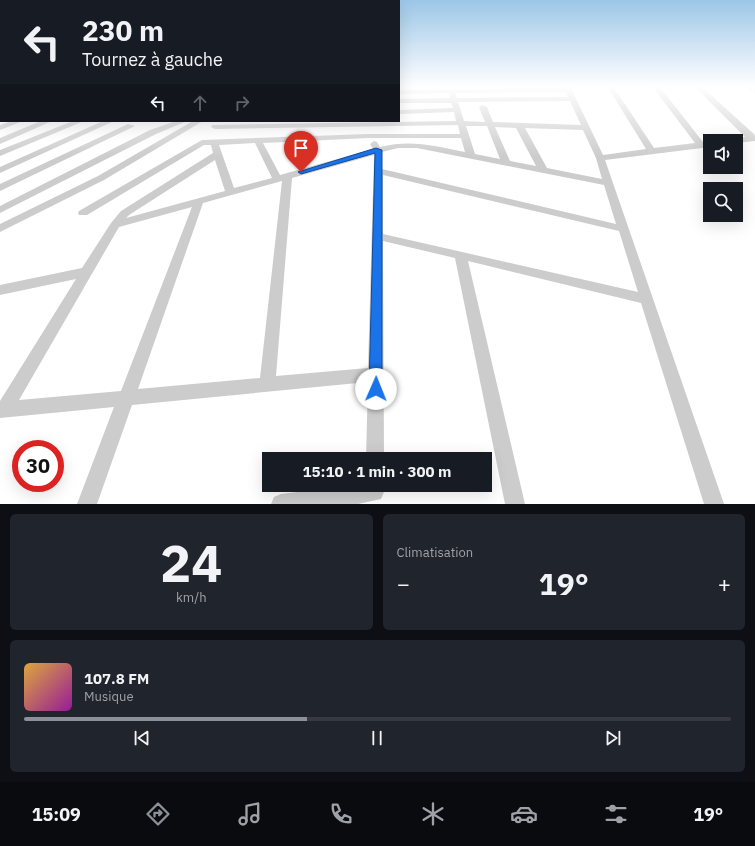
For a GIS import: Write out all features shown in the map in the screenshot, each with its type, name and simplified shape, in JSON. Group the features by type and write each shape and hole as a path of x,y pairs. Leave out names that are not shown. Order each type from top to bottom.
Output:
{"street":[{"path":"400,112 456,110 470,156"},
{"path":"484,110 506,163"},
{"path":"577,110 600,158 714,504"},
{"path":"625,110 652,152"},
{"path":"675,110 703,142"},
{"path":"722,110 753,138"},
{"path":"0,128 17,122"},
{"path":"0,140 45,122"},
{"path":"0,153 78,122"},
{"path":"0,170 108,122"},
{"path":"119,122 153,132"},
{"path":"0,210 153,132 180,122"},
{"path":"0,228 100,178 197,122"},
{"path":"223,122 215,127 211,133 230,192"},
{"path":"215,127 368,122 460,123 586,128"},
{"path":"368,122 368,136 378,150 375,452"},
{"path":"519,125 544,170"},
{"path":"2,184 131,126"},
{"path":"83,212 202,143 368,136 464,136"},
{"path":"743,140 753,138"},
{"path":"258,140 282,177 267,385"},
{"path":"115,225 378,150 408,144 608,183"},
{"path":"600,158 703,145"},
{"path":"2,410 115,225 125,214 218,154"},
{"path":"378,171 623,229"},
{"path":"2,184 29,195"},
{"path":"86,504 198,201"},
{"path":"377,236 646,299"},
{"path":"460,256 515,504"},
{"path":"0,290 87,272"},
{"path":"2,410 376,374"},
{"path":"281,504 374,494"}],"route":[{"path":"301,172 378,150 376,389"}]}
